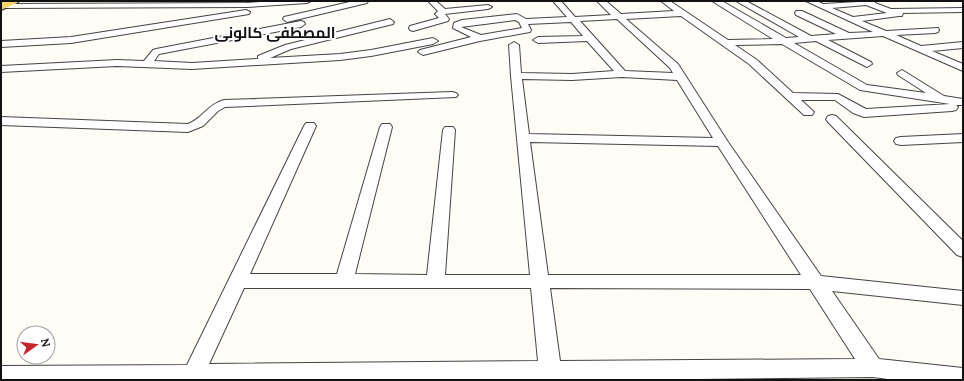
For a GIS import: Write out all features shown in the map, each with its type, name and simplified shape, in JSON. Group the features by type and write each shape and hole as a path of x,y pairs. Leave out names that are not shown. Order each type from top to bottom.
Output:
{"main road":[{"path":"2,4 13,1"}],"street":[{"path":"1,44 73,40 306,1"},
{"path":"283,20 364,1"},
{"path":"432,1 443,12"},
{"path":"557,1 622,74"},
{"path":"601,1 674,66 722,142 873,368"},
{"path":"665,1 758,66 808,112"},
{"path":"810,1 920,49 960,74"},
{"path":"821,6 878,1"},
{"path":"719,2 743,2 764,14 867,64"},
{"path":"719,2 864,88 944,100"},
{"path":"852,19 899,14 865,2"},
{"path":"2,4 270,8"},
{"path":"1,69 117,63 192,66 340,57 432,42 433,40 413,28 445,19 439,14 443,12 488,7"},
{"path":"890,11 963,10"},
{"path":"480,38 457,28 456,24 462,22 517,17 524,22 682,13"},
{"path":"799,13 848,36"},
{"path":"742,16 764,14"},
{"path":"250,63 288,47 390,22"},
{"path":"406,55 480,38 527,30 523,23 524,22"},
{"path":"147,64 156,52 301,24"},
{"path":"726,43 783,41 935,30"},
{"path":"538,40 590,38"},
{"path":"514,44 516,76 550,376"},
{"path":"920,49 963,46"},
{"path":"944,47 963,56"},
{"path":"811,57 848,54"},
{"path":"902,73 944,100 960,107"},
{"path":"516,76 572,77 622,74 680,77"},
{"path":"1,121 188,128 199,124 212,109 224,104 452,95"},
{"path":"791,96 838,97 864,113 960,107"},
{"path":"832,119 963,251"},
{"path":"185,376 237,281 310,126"},
{"path":"344,282 386,127"},
{"path":"435,281 449,130"},
{"path":"524,138 722,142"},
{"path":"901,141 963,138"},
{"path":"237,281 816,282 963,298"},
{"path":"12,377 774,375 873,368 963,378"}],"district":[{"name":"المصطفی کالونی","path":"275,33"}]}
